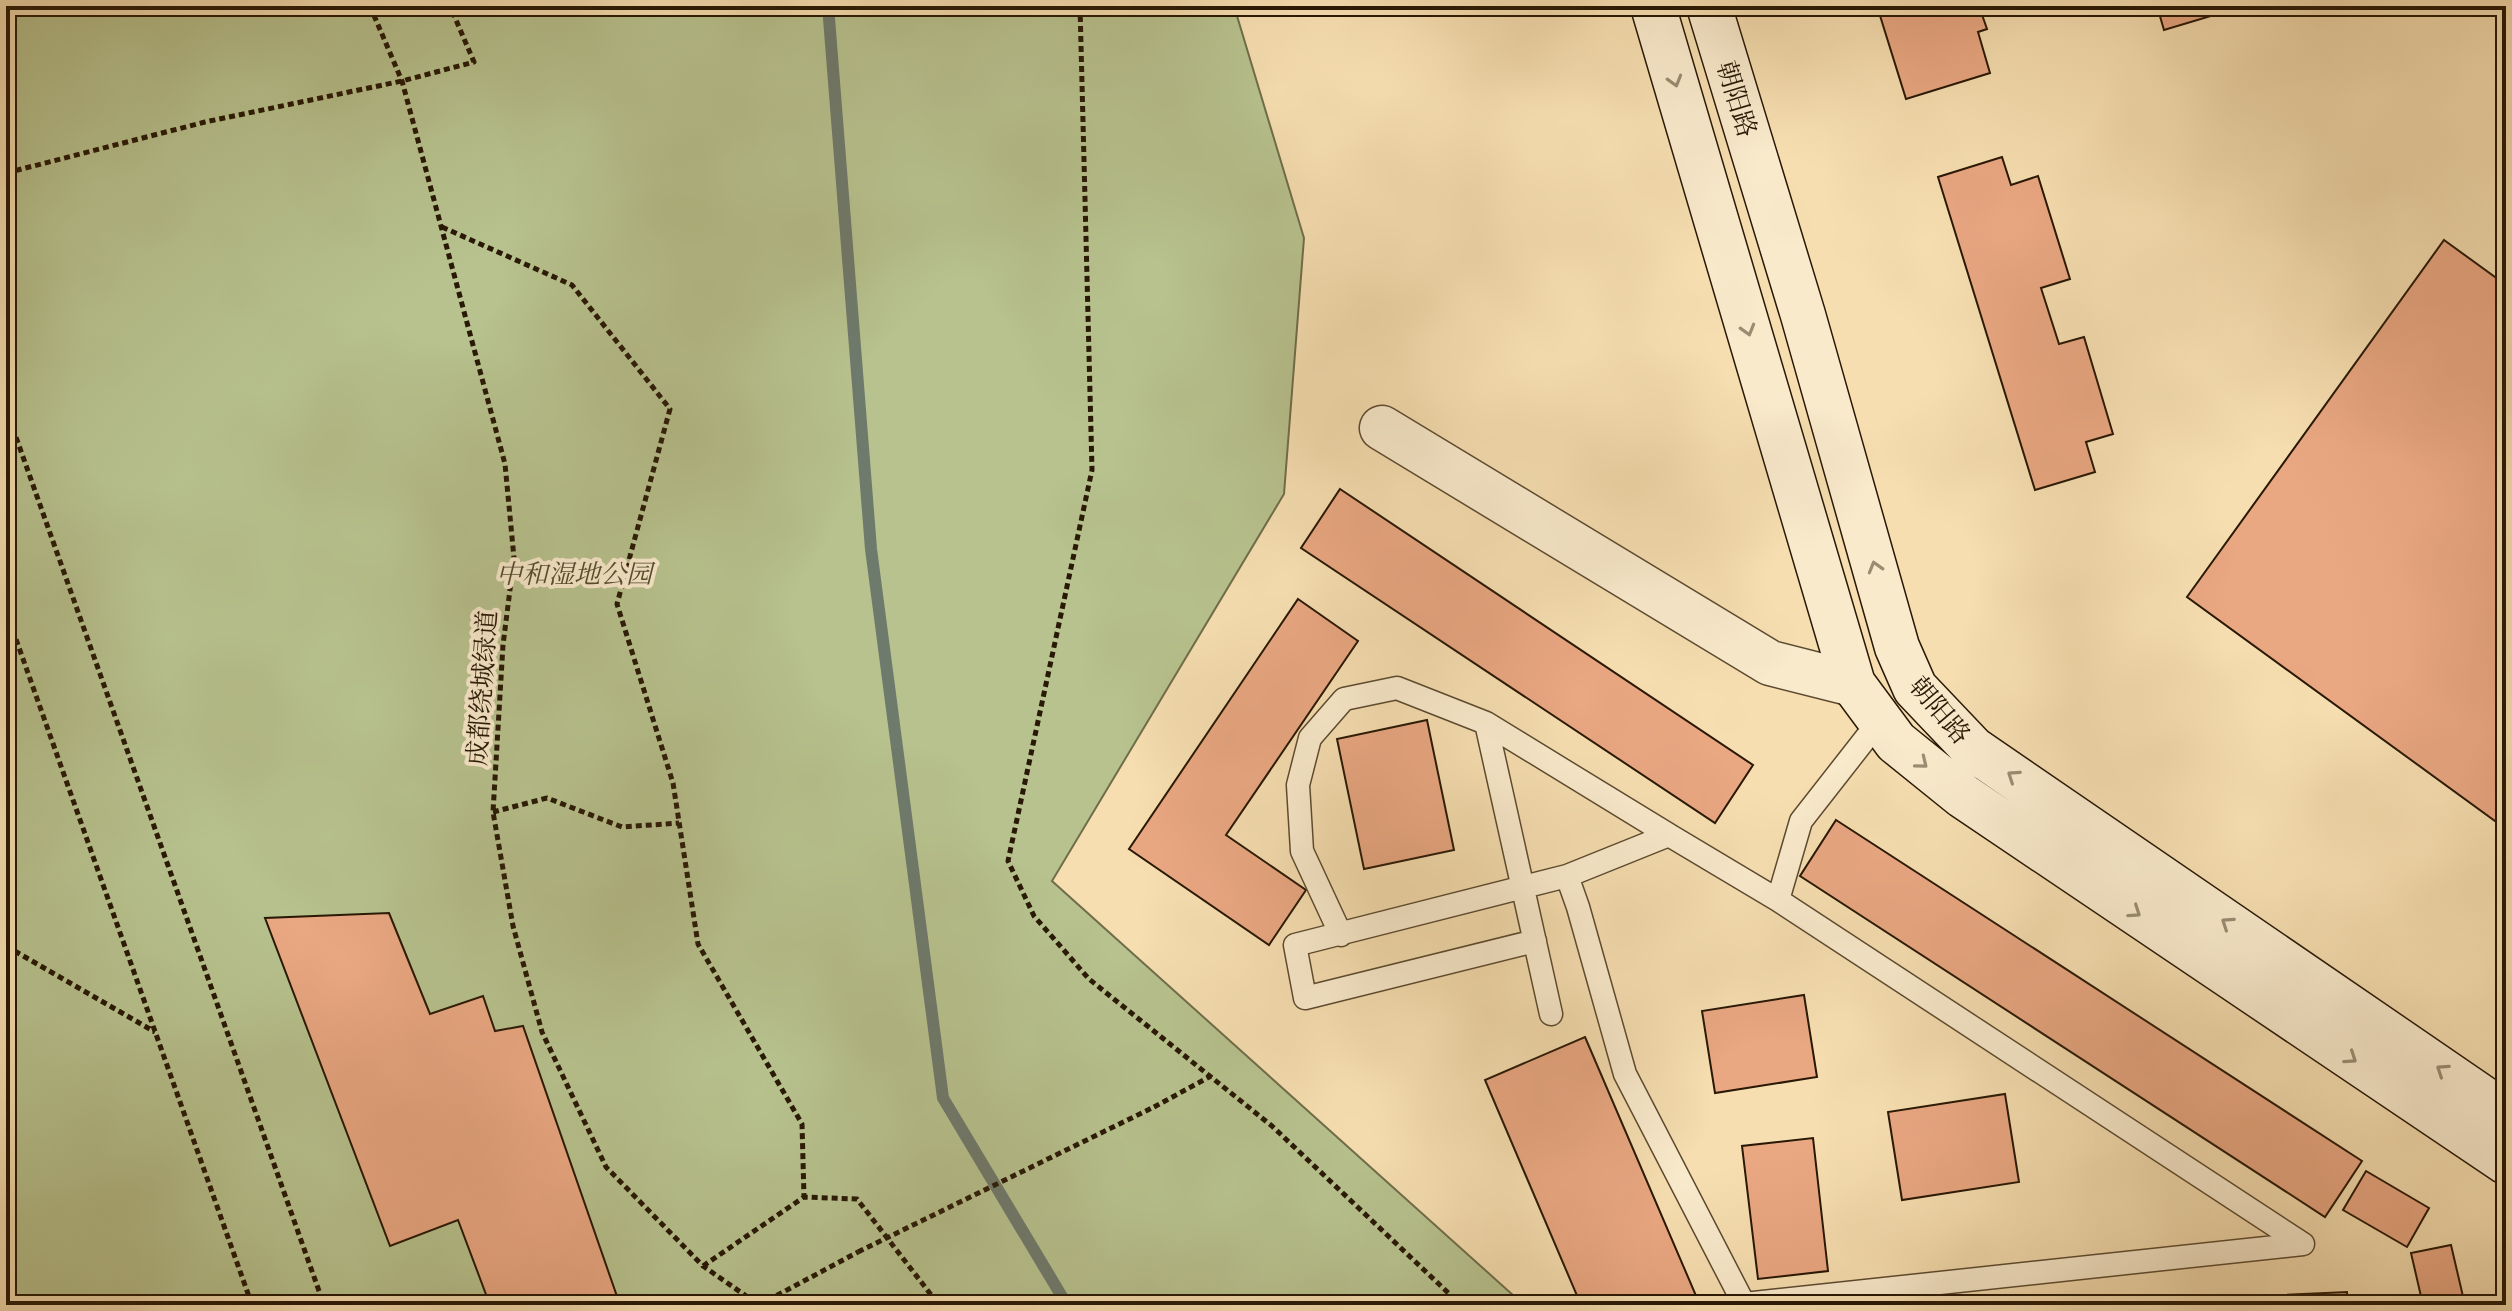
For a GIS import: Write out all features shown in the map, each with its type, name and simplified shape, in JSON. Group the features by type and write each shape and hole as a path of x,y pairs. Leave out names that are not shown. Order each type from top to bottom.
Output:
{"main road":[{"path":"1653,6 1853,684"},
{"name":"朝阳路","path":"1709,6 1803,315 1897,647 1915,688 1973,749 2506,1114"},
{"path":"1382,428 1770,663 1853,684"},
{"name":"朝阳路","path":"1853,684 1896,742 1963,796 2506,1162"}],"lane":[{"path":"1341,935 1302,851 1298,785 1310,738 1344,699 1397,688 1486,723 1778,900 2303,1244 1744,1304 1625,1074 1567,876"},
{"path":"1778,900 1801,821 1880,720"},
{"path":"1486,723 1551,1014"},
{"path":"1535,941 1305,998 1295,945 1567,876 1669,835"}],"path":[{"name":"成都绕城绿道","path":"370,6 402,81 505,464 514,558 503,645 493,812 513,926 542,1032 606,1167 703,1266 759,1305"},
{"path":"6,173 205,122 402,81 474,62 450,6"},
{"path":"1080,6 1092,470 1008,861 1034,916 1089,979 1272,1126 1461,1305"},
{"path":"442,227 572,285 670,409 617,604 673,783 698,944 802,1124 804,1197"},
{"path":"6,409 324,1305"},
{"path":"6,611 252,1305"},
{"path":"493,812 547,798 622,827 679,823"},
{"path":"6,946 156,1032"},
{"path":"759,1305 858,1252 1211,1076"},
{"path":"703,1266 804,1197 857,1199 939,1305"}],"green space":[{"name":"中和湿地公园","path":"6,6 1234,6 1304,238 1284,494 1052,881 1524,1305 6,1305"}],"building":[{"path":"1877,6 1979,6 1987,29 1978,32 1990,73 1906,99"},
{"path":"2157,6 2244,6 2164,30"},
{"path":"2002,157 2011,185 2038,176 2070,279 2041,288 2059,344 2084,337 2113,434 2086,442 2095,472 2035,490 1938,177"},
{"path":"2444,240 2506,285 2506,829 2187,597"},
{"path":"1340,489 1753,765 1715,823 1301,548"},
{"path":"1298,599 1358,641 1226,835 1306,890 1269,945 1129,849"},
{"path":"1427,720 1454,850 1364,869 1337,739"},
{"path":"1836,820 2362,1161 2325,1217 1800,876"},
{"path":"389,913 430,1014 483,996 495,1031 523,1026 620,1305 490,1305 458,1220 390,1246 265,918"},
{"path":"1804,995 1817,1077 1715,1093 1702,1011"},
{"path":"1585,1037 1700,1305 1581,1305 1485,1080"},
{"path":"2005,1094 2019,1182 1902,1200 1888,1112"},
{"path":"1813,1138 1828,1271 1758,1279 1742,1146"},
{"path":"2366,1171 2429,1208 2407,1247 2343,1210"},
{"path":"2451,1245 2465,1305 2423,1305 2411,1253"},
{"path":"2347,1292 2347,1305 2067,1305"}],"waterway":[{"path":"828,6 871,549 943,1098 1067,1305"}]}
